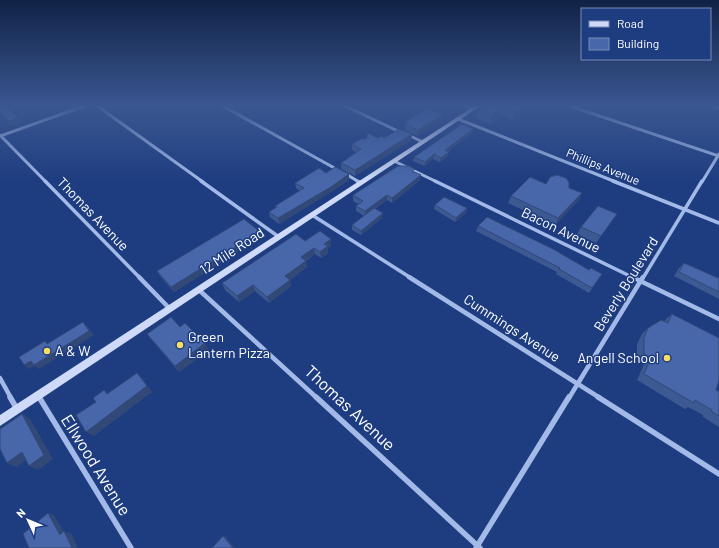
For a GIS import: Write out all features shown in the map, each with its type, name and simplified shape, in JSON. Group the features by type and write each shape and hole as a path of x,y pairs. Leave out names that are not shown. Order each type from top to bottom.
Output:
{"main road":[{"name":"12 Mile Road","path":"0,421 440,131"}],"street":[{"path":"0,135 13,131"},
{"path":"131,131 279,237"},
{"path":"266,131 361,183"},
{"path":"398,131 422,142"},
{"name":"Phillips Avenue","path":"487,131 719,223"},
{"path":"645,131 719,155"},
{"name":"Thomas Avenue","path":"0,135 170,308"},
{"name":"Beverly Boulevard","path":"478,547 576,384 719,155"},
{"name":"Bacon Avenue","path":"394,161 719,320"},
{"name":"Cummings Avenue","path":"312,215 719,474"},
{"name":"Thomas Avenue","path":"199,290 478,547"},
{"path":"0,378 18,409"},
{"name":"Ellwood Avenue","path":"38,396 131,548"}],"building":[{"path":"396,131 403,131 412,134 355,170 341,163 361,149 352,144 361,139 366,139 368,133 378,138 381,136 384,138"},
{"path":"452,131 471,131 445,150 449,152 441,158 434,154 425,162 414,157"},
{"path":"398,166 409,166 415,169 412,171 421,175 392,198 387,195 365,211 356,206 363,201 353,195"},
{"path":"335,167 349,174 331,187 278,218 269,212 277,207 275,206 304,188 295,183 319,168 326,173"},
{"path":"557,175 566,178 569,182 569,188 582,193 558,218 511,196 530,177 546,184 550,177"},
{"path":"444,197 467,208 456,218 435,205"},
{"path":"598,206 617,214 601,236 581,227"},
{"path":"374,208 383,213 361,231 352,225"},
{"path":"487,217 553,249 589,270 591,268 602,274 592,288 559,269 560,268 478,226"},
{"path":"244,219 260,232 171,287 157,271"},
{"path":"320,231 331,239 324,244 328,246 320,252 314,248 301,257 306,261 285,276 290,280 267,297 253,285 237,296 222,283 296,234 305,241"},
{"path":"684,263 718,278 719,277 719,292 679,272"},
{"path":"672,314 719,338 719,380 716,390 719,392 719,416 695,400 694,403 644,374 651,358 644,354 644,338 648,328 661,320 668,323"},
{"name":"Green Lantern Pizza","path":"171,317 180,327 185,323 205,343 175,366 147,334"},
{"path":"83,322 89,331 34,365 31,361 24,365 19,357 45,341 47,344"},
{"path":"137,373 147,386 86,432 76,415 96,402 93,398 104,390 107,394"},
{"path":"22,414 44,455 29,466 22,452 7,463 0,449 0,429"},
{"path":"48,513 60,535 64,531 72,548 29,548 23,534"},
{"path":"223,536 233,548 212,548"}],"place":[{"name":"Green Lantern Pizza","path":"180,345"},
{"name":"A & W","path":"47,351"},
{"name":"Angell School","path":"667,358"}]}
